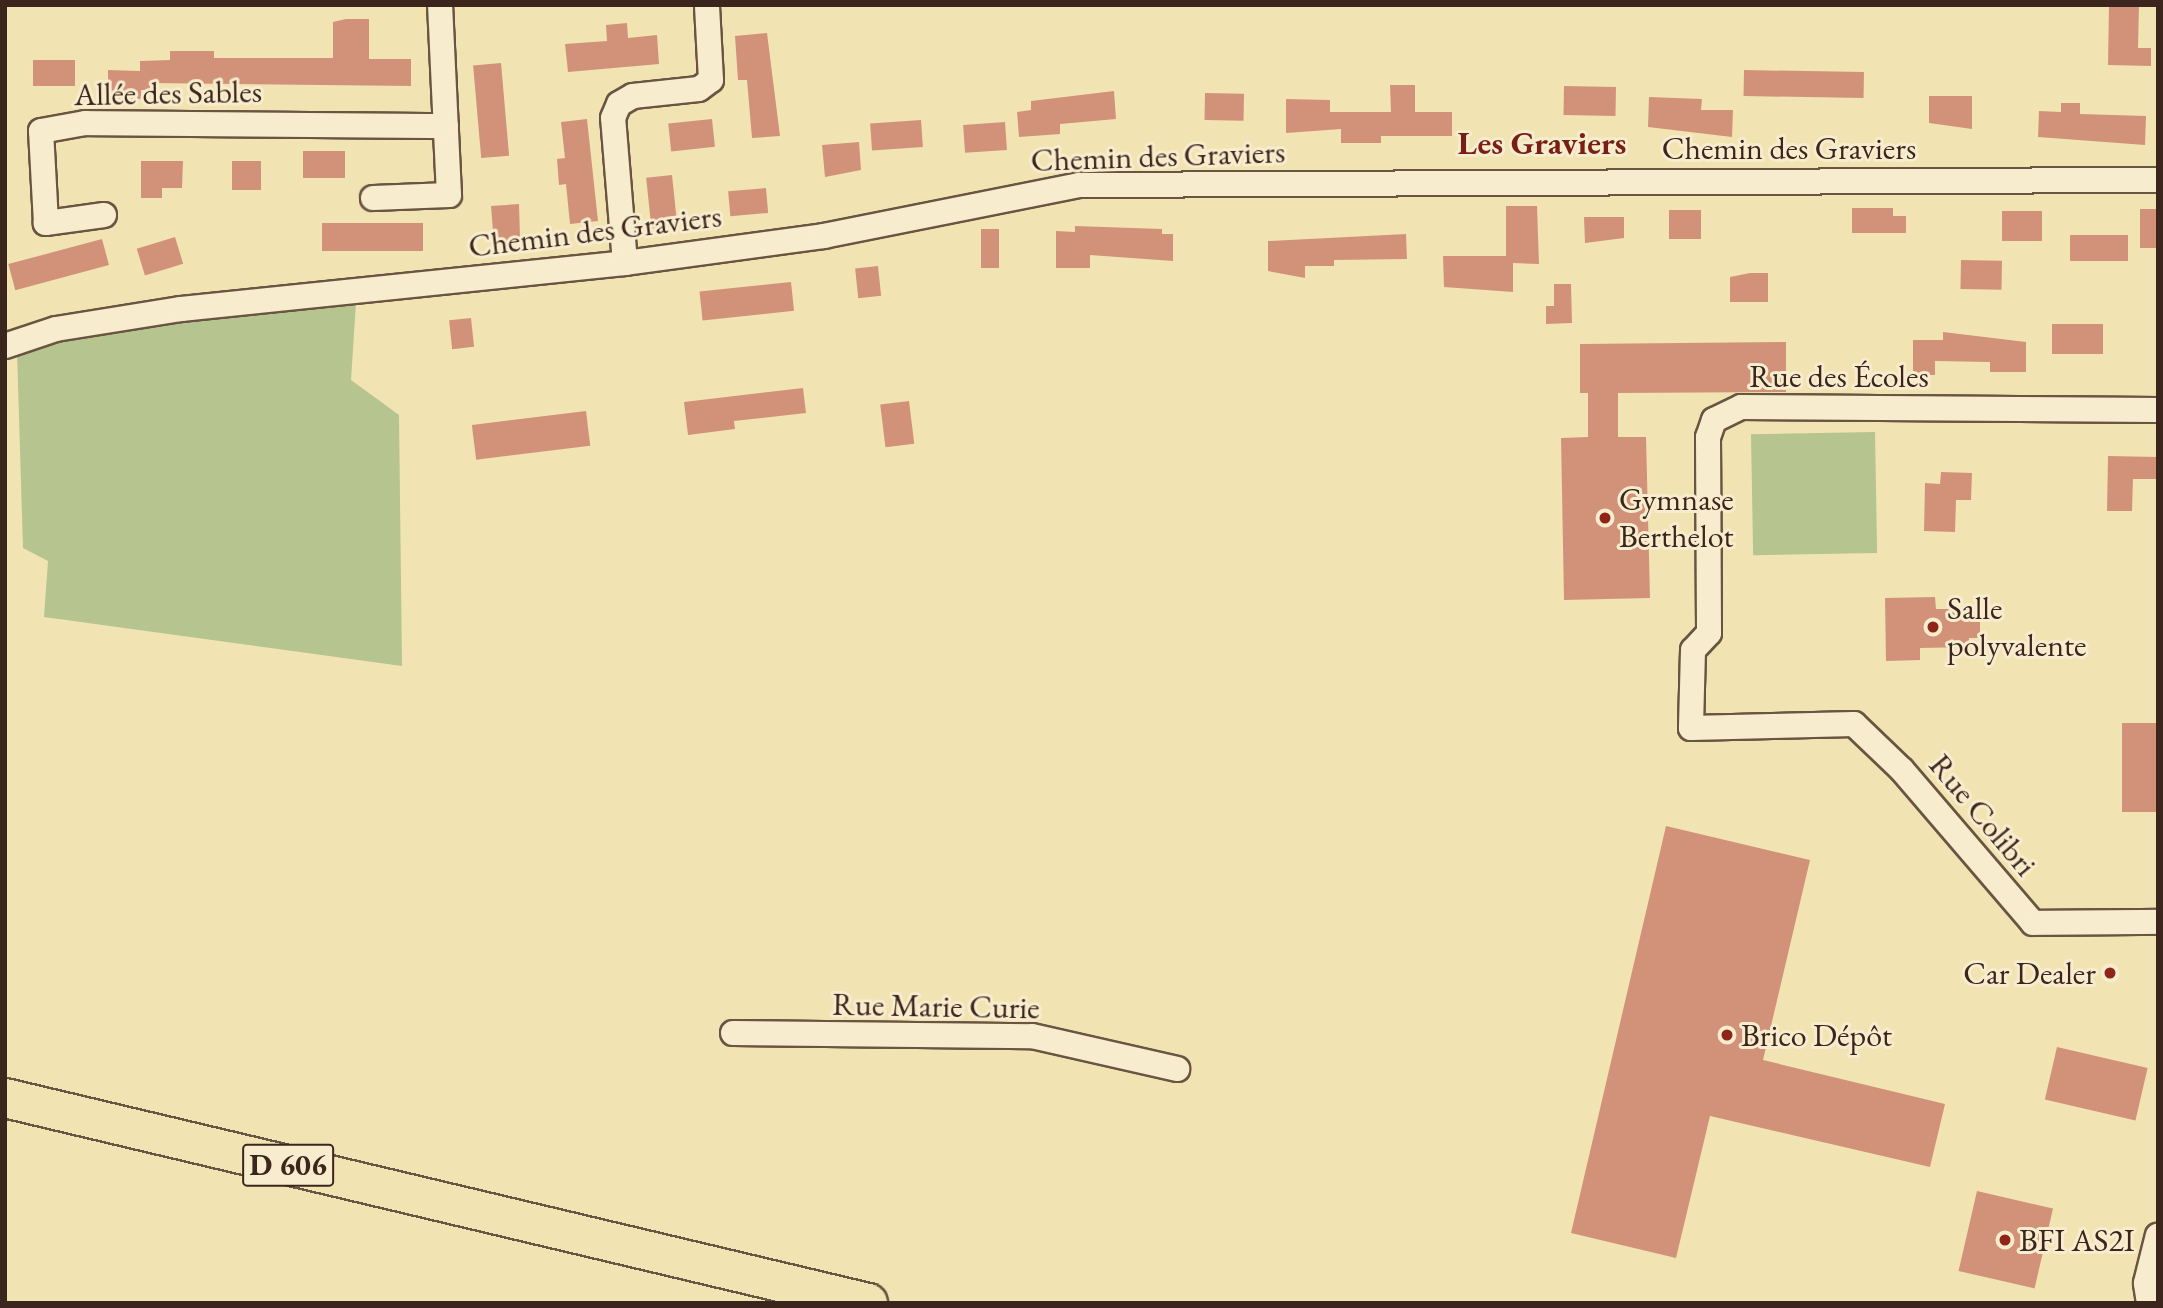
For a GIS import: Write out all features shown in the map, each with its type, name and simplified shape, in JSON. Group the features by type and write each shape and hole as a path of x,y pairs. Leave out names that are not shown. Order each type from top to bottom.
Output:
{"main road":[{"name":"D 606","path":"5,1098 868,1303"}],"street":[{"path":"373,198 449,195 440,5"},
{"path":"625,263 613,118 619,104 634,96 699,89 711,80 707,5"},
{"name":"Allée des Sables","path":"104,215 46,223 41,131 85,122 446,126"},
{"name":"Chemin des Graviers","path":"5,346 56,329 181,309 625,263 824,236 1079,185 2158,180"},
{"name":"Rue des Écoles","path":"1691,728 1693,650 1709,634 1708,436 1714,419 1741,407 2158,410"},
{"name":"Rue Colibri","path":"1691,728 1854,724 1882,751 2033,923 2158,922"},
{"name":"Rue Marie Curie","path":"733,1033 1032,1036 1177,1069"},
{"path":"2149,1303 2146,1283 2158,1236"}],"green space":[{"path":"356,303 351,380 399,415 402,666 44,617 48,561 23,548 17,351 187,315"},
{"path":"1875,432 1877,553 1753,555 1751,434"}],"building":[{"path":"2109,5 2139,5 2138,48 2151,48 2151,66 2108,65"},
{"path":"369,19 369,59 411,59 411,86 150,83 150,90 141,90 141,99 108,99 108,70 140,71 140,61 170,60 170,51 214,51 214,58 333,58 333,22"},
{"path":"627,23 628,38 657,35 659,64 568,72 565,44 607,41 606,25"},
{"path":"767,33 780,136 752,138 747,80 738,80 735,36"},
{"path":"33,60 75,60 75,86 33,86"},
{"path":"501,63 509,156 481,158 473,65"},
{"path":"1744,70 1864,72 1864,98 1744,96"},
{"path":"1390,85 1415,85 1415,112 1452,112 1452,136 1381,136 1381,143 1341,143 1341,129 1286,133 1286,99 1330,100 1330,112 1391,112"},
{"path":"1564,86 1616,87 1615,116 1563,115"},
{"path":"1114,91 1116,119 1060,124 1060,134 1019,137 1017,112 1031,110 1031,101"},
{"path":"1205,93 1244,94 1244,121 1205,120"},
{"path":"1929,96 1972,96 1972,129 1929,123"},
{"path":"1649,97 1702,99 1701,110 1733,110 1732,137 1648,127"},
{"path":"2061,103 2080,103 2080,114 2146,116 2145,145 2038,137 2039,111 2061,112"},
{"path":"587,119 598,221 570,224 566,184 559,185 557,159 565,158 561,122"},
{"path":"712,119 715,147 671,151 668,124"},
{"path":"921,120 923,147 872,150 870,124"},
{"path":"1005,122 1007,150 965,153 963,125"},
{"path":"859,142 861,170 825,177 822,145"},
{"path":"303,151 345,151 345,178 303,178"},
{"path":"141,161 183,161 182,188 162,188 162,198 141,198"},
{"path":"232,161 261,161 261,190 232,190"},
{"path":"672,175 677,226 651,228 646,178"},
{"path":"766,188 768,213 730,216 728,191"},
{"path":"519,204 520,238 494,244 491,206"},
{"path":"1506,206 1537,206 1539,264 1513,263 1513,292 1444,287 1443,256 1506,256"},
{"path":"1852,208 1893,208 1893,216 1906,216 1906,233 1852,233"},
{"path":"2140,209 2158,209 2158,248 2140,248"},
{"path":"1669,210 1701,210 1701,239 1669,239"},
{"path":"2002,211 2042,211 2042,241 2002,241"},
{"path":"1584,217 1624,217 1624,238 1585,243"},
{"path":"322,223 423,223 423,251 322,251"},
{"path":"1075,226 1162,229 1162,234 1173,234 1173,261 1090,255 1090,268 1056,268 1056,231 1075,232"},
{"path":"981,229 999,229 999,268 981,268"},
{"path":"1406,234 1407,259 1334,260 1334,266 1305,266 1305,278 1268,271 1268,241"},
{"path":"2070,235 2128,235 2128,261 2070,261"},
{"path":"175,237 183,264 145,275 137,249"},
{"path":"102,239 109,265 15,290 8,264"},
{"path":"1961,260 2002,261 2001,290 1960,289"},
{"path":"878,266 881,296 858,298 855,268"},
{"path":"1768,273 1768,302 1730,302 1730,277"},
{"path":"791,282 794,311 703,320 700,292"},
{"path":"1554,284 1571,284 1572,323 1546,324 1546,306 1554,306"},
{"path":"471,318 474,347 452,349 449,320"},
{"path":"2052,324 2103,324 2103,354 2052,354"},
{"path":"1943,332 2026,342 2026,372 1990,372 1990,362 1935,361 1935,375 1913,375 1913,340 1943,340"},
{"path":"1786,342 1786,392 1618,393 1618,437 1646,437 1650,598 1564,600 1561,438 1588,437 1588,393 1580,393 1580,344"},
{"path":"803,388 806,413 734,421 735,429 688,435 684,402"},
{"path":"909,401 914,444 885,447 880,405"},
{"path":"586,411 590,446 476,460 472,425"},
{"path":"2108,456 2158,457 2158,479 2133,479 2132,511 2107,511"},
{"path":"1941,472 1972,473 1971,500 1956,500 1955,532 1924,531 1925,483 1940,484"},
{"name":"Salle polyvalente","path":"1935,597 1936,609 1968,609 1969,617 1980,617 1980,638 1969,638 1969,647 1920,648 1920,660 1886,661 1885,598"},
{"path":"2122,723 2158,723 2158,812 2122,812"},
{"path":"1666,826 1810,860 1763,1060 1945,1104 1930,1167 1710,1116 1676,1258 1571,1233"},
{"path":"2057,1047 2148,1068 2135,1121 2045,1100"},
{"name":"BFI AS2I","path":"1977,1191 2053,1209 2035,1288 1959,1271"}],"place":[{"name":"Gymnase Berthelot","path":"1605,518"},
{"name":"Salle polyvalente","path":"1933,627"},
{"name":"Car Dealer","path":"2110,973"},
{"name":"Brico Dépôt","path":"1727,1035"},
{"name":"BFI AS2I","path":"2005,1240"}],"district":[{"name":"Les Graviers","path":"1542,143"}]}
